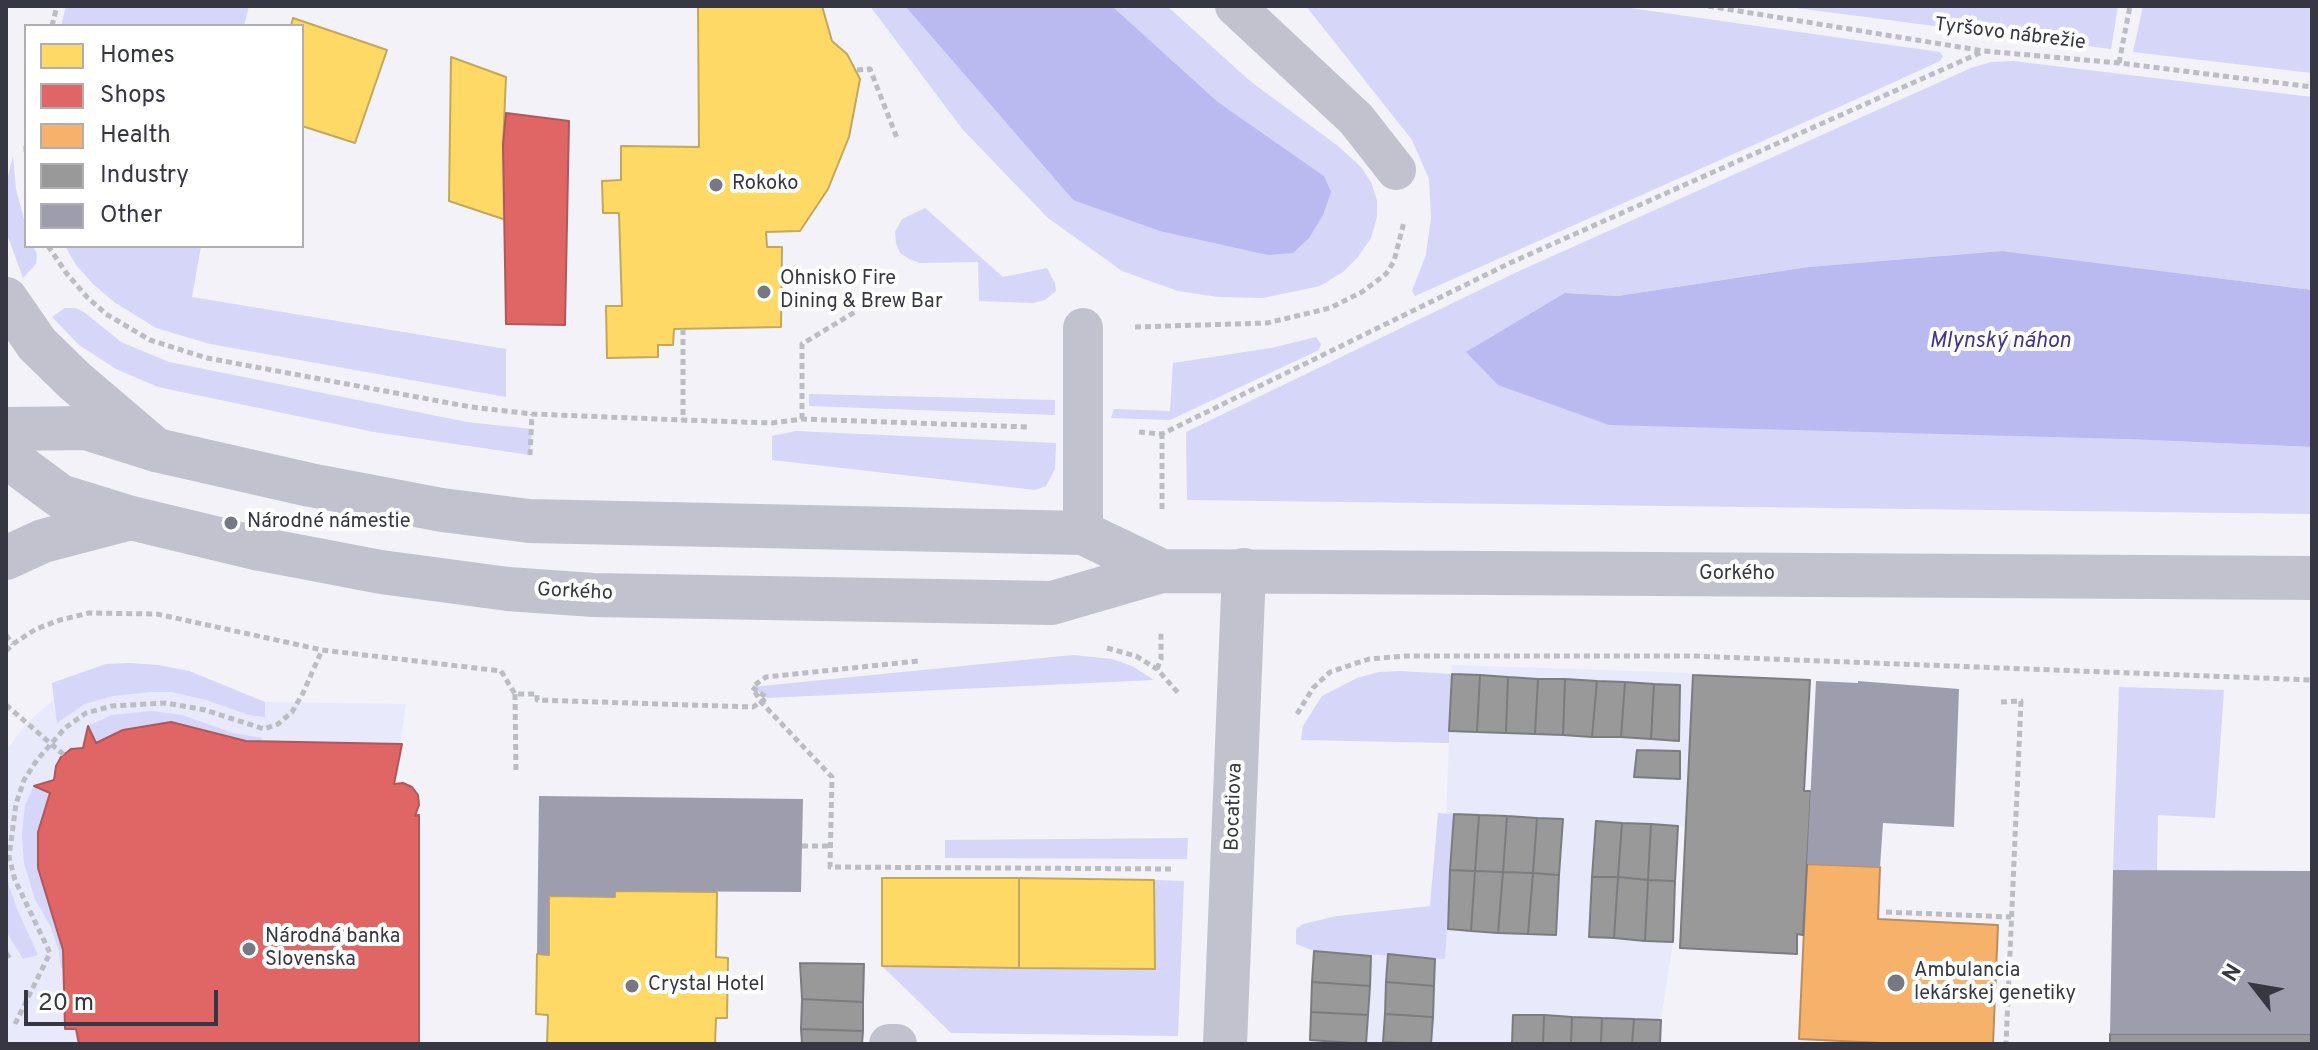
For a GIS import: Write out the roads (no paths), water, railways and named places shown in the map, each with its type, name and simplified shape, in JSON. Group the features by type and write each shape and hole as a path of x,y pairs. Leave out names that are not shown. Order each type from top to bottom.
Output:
{"street":[{"path":"6,299 37,344 156,450"},
{"name":"Gorkého","path":"6,429 86,428 156,450 325,488 442,510 529,521 1083,533 1162,571"},
{"name":"Gorkého","path":"6,456 60,496 131,518 260,549 381,572 508,589 593,595 1052,603 1162,571 1244,570 2312,578"},
{"path":"6,558 43,541 131,518"},
{"name":"Bocatiova","path":"1225,1044 1244,570"}],"lane":[{"path":"1235,6 1356,119 1396,170"},
{"path":"1083,328 1083,533"},
{"path":"889,1044 897,1044"}],"water":[{"path":"905,6 1112,6 1218,102 1324,176 1331,192 1323,215 1309,238 1293,253 1268,255 1160,231 1073,200"},
{"name":"Mlynský náhon","path":"2002,251 2312,290 2312,447 1609,425 1498,385 1466,352 1565,293 1617,296 1808,267"}],"place":[{"name":"Rokoko","path":"716,185"},
{"name":"OhniskO Fire Dining & Brew Bar","path":"764,292"},
{"name":"Národné námestie","path":"231,523"},
{"name":"Národná banka Slovenska","path":"249,949"},
{"name":"Ambulancia lekárskej genetiky","path":"1896,983"},
{"name":"Crystal Hotel","path":"632,986"}]}
